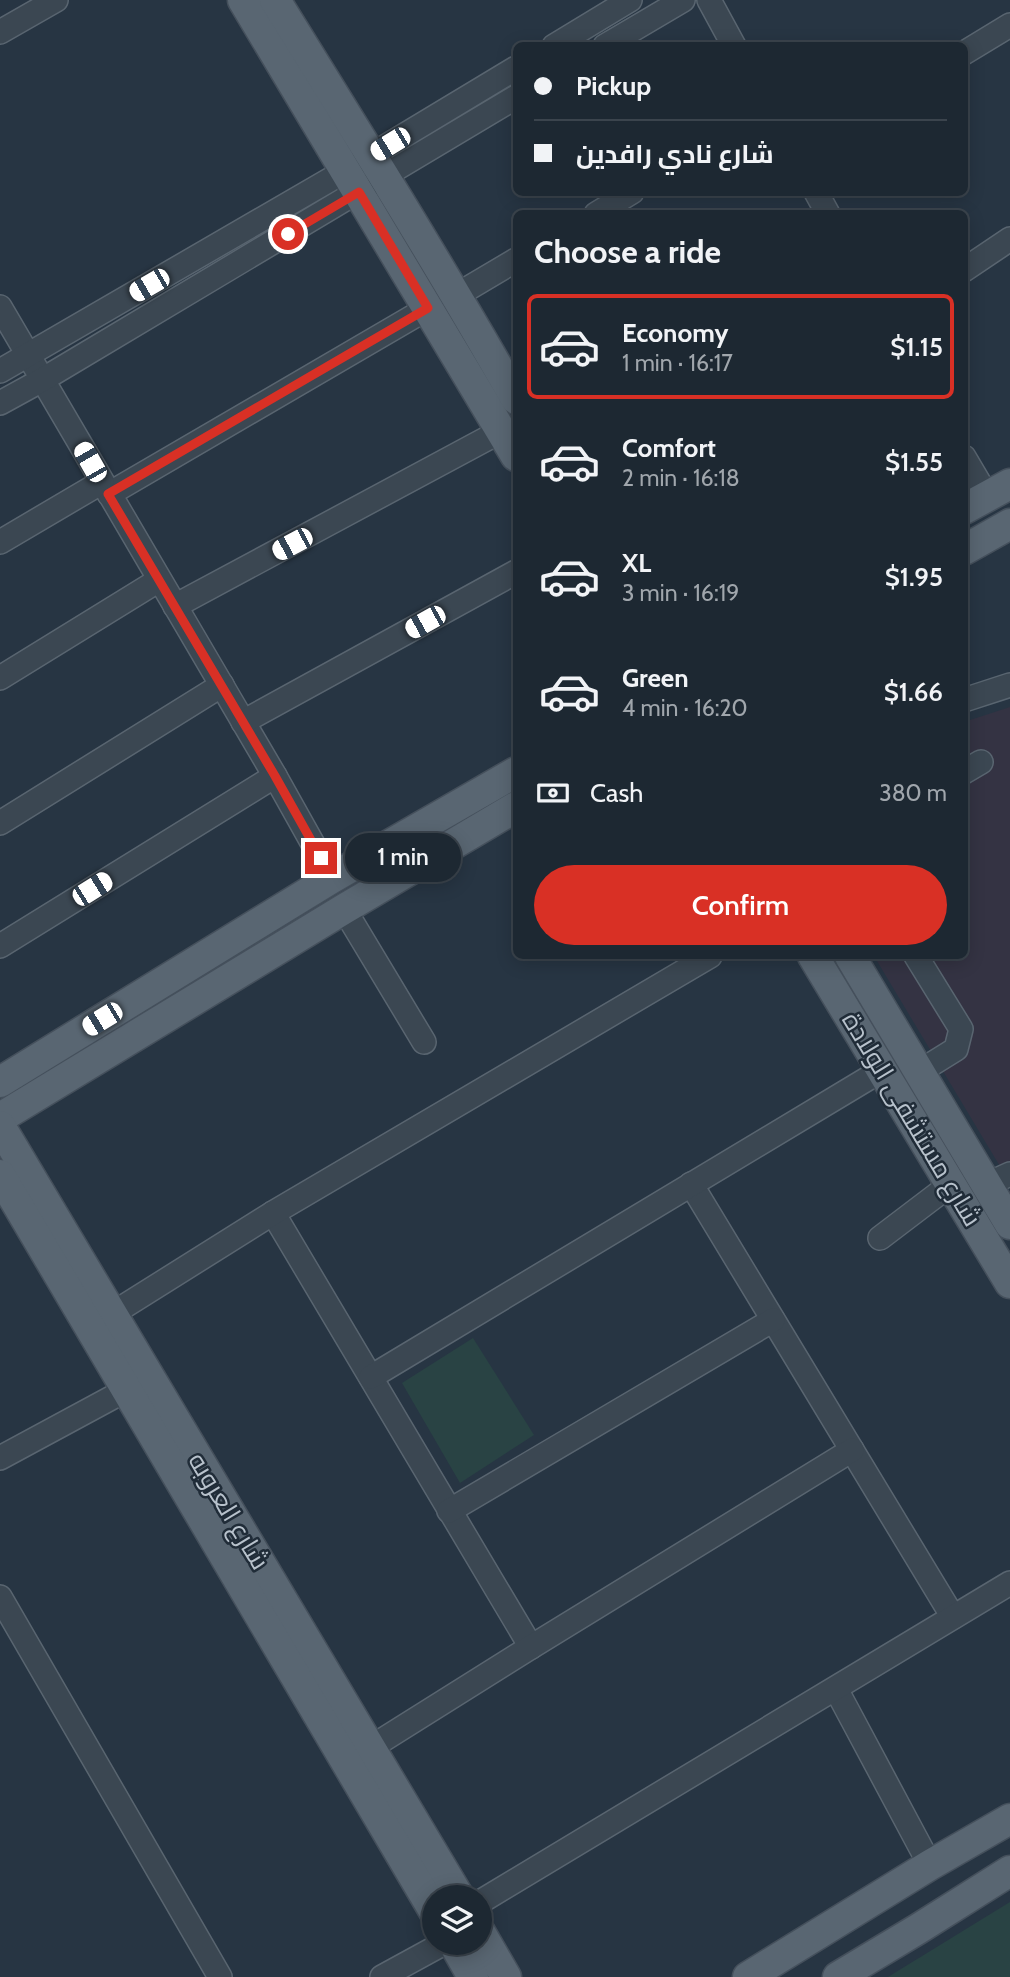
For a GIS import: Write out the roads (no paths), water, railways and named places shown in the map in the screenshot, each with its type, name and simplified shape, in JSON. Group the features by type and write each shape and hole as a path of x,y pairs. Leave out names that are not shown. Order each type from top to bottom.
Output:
{"main road":[{"path":"243,0 509,444"},
{"path":"275,0 457,295 513,394"},
{"path":"968,548 1010,524"},
{"path":"0,1082 332,878 513,774"},
{"path":"0,1118 513,809"},
{"name":"شارع مستشفى الولادة","path":"815,959 1010,1283"},
{"name":"شارع مستشفى الولادة","path":"852,959 919,1072 998,1180 1008,1221"},
{"name":"شارع العروبه","path":"0,1126 451,1885"},
{"name":"شارع العروبه","path":"0,1175 422,1891"},
{"path":"979,1231 1008,1221"},
{"path":"748,1977 930,1865 997,1838 1010,1819"},
{"path":"838,1977 1007,1871"},
{"path":"492,1953 506,1977"},
{"path":"460,1955 473,1977"}],"street":[{"path":"0,32 56,0"},
{"path":"561,42 631,0"},
{"path":"612,42 683,0"},
{"path":"709,0 732,42"},
{"path":"968,51 1010,25"},
{"path":"0,403 42,380 352,182 513,70"},
{"path":"378,165 513,98"},
{"path":"0,371 352,182"},
{"path":"603,210 625,196"},
{"path":"968,267 1010,239"},
{"path":"457,295 513,262"},
{"path":"0,307 332,878"},
{"path":"0,542 105,488 428,308"},
{"path":"175,607 509,444"},
{"path":"968,464 987,497"},
{"path":"243,722 513,574"},
{"path":"0,678 159,580"},
{"path":"0,823 222,685"},
{"path":"968,699 1010,685"},
{"path":"0,946 275,776"},
{"path":"344,909 424,1042"},
{"path":"112,1314 273,1213 705,959"},
{"path":"918,959 961,1029 956,1049 919,1072"},
{"path":"371,1377 882,1070"},
{"path":"691,1184 953,1616"},
{"path":"880,1238 951,1184"},
{"path":"273,1213 531,1647"},
{"path":"449,1511 773,1320"},
{"path":"0,1458 126,1390"},
{"path":"370,1748 852,1450"},
{"path":"492,1895 1010,1583"},
{"path":"0,1597 220,1977"},
{"path":"836,1689 930,1865"},
{"path":"382,1977 422,1955"}]}
